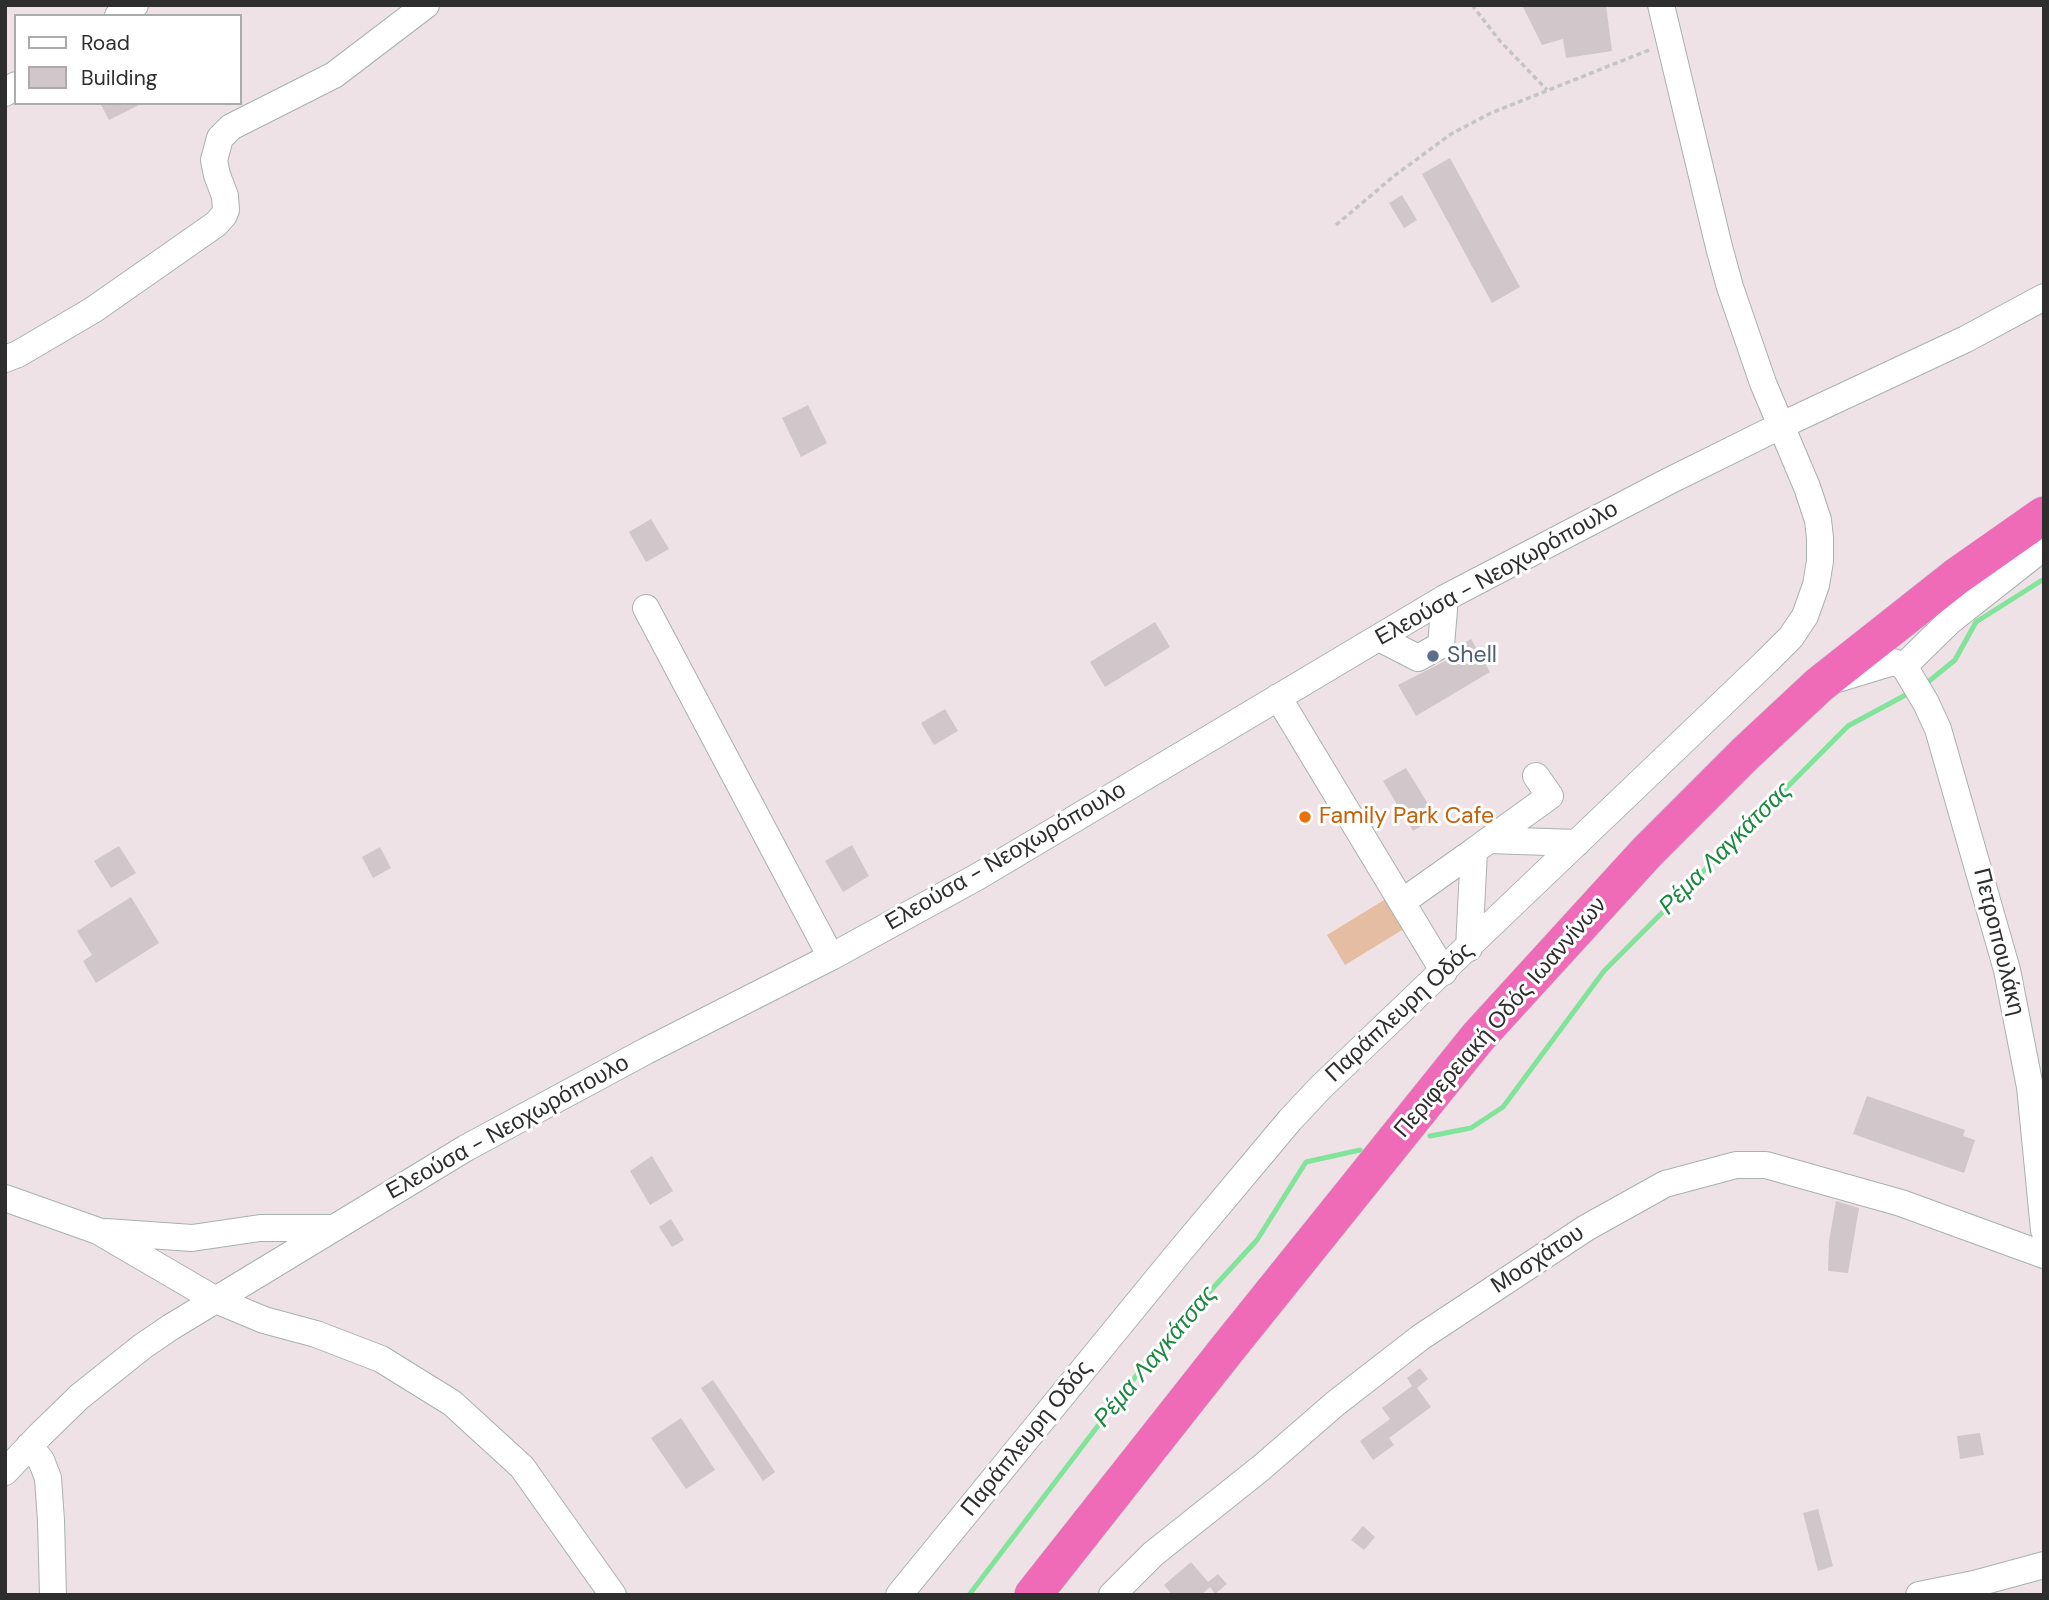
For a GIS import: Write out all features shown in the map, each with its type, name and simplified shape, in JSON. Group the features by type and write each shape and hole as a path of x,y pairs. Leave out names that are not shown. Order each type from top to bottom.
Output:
{"highway":[{"name":"Περιφερειακή Οδός Ιωαννίνων","path":"1033,1595 1478,1038 1647,852 1819,685 1957,576 2044,515"}],"street":[{"path":"5,359 93,310 224,215 225,196 214,160 220,138 231,127 334,75 426,5"},
{"name":"Παράπλευρη Οδός","path":"900,1595 1290,1120 1320,1088 1784,644 1805,616 1816,584 1820,561 1818,520 1763,383 1723,260 1661,5"},
{"name":"Ελεούσα - Νεοχωρόπουλο","path":"5,1472 79,1397 143,1346 499,1129 831,957 977,877 1445,598 1669,481 1957,343 2044,297"},
{"path":"1819,685 1893,663 1907,672 1950,621 2044,547"},
{"path":"1379,638 1418,658 1441,645 1445,598"},
{"path":"646,608 831,957"},
{"name":"Πετροπουλάκη","path":"1907,672 1938,729 2007,970 2030,1087 2041,1177 2044,1230"},
{"path":"1279,697 1444,972"},
{"path":"1402,902 1550,796 1536,776"},
{"path":"1481,846 1577,843"},
{"path":"1469,948 1481,846"},
{"name":"Μοσχάτου","path":"1112,1595 1160,1548 1261,1468 1336,1403 1421,1337 1586,1228 1665,1184 1736,1165 1766,1165 1901,1203 2044,1255"},
{"path":"5,1198 97,1231 216,1300 264,1320 316,1335 381,1359 452,1403 522,1467 613,1595"},
{"path":"97,1231 192,1238 260,1228 333,1228"},
{"path":"29,1446 41,1460 48,1478 53,1595"},
{"path":"1919,1595 1975,1584 2044,1565"}],"path":[{"path":"1472,5 1500,41 1547,90"},
{"path":"1336,225 1394,176 1451,134 1491,113 1671,42"}],"shaded area":[{"path":"1389,897 1407,927 1345,965 1327,935"}],"building":[{"path":"1522,5 1606,5 1612,51 1566,58 1563,39 1542,45"},
{"path":"101,105 139,105 109,120"},
{"path":"1450,158 1520,287 1492,303 1422,174"},
{"path":"1402,195 1417,220 1404,228 1389,203"},
{"path":"808,405 827,443 801,457 782,418"},
{"path":"651,519 669,549 646,562 629,532"},
{"path":"1155,622 1170,647 1105,687 1090,662"},
{"path":"1471,639 1490,672 1416,716 1398,685 1449,659 1456,648"},
{"path":"945,709 958,731 934,745 921,723"},
{"path":"1406,768 1436,817 1413,831 1383,781"},
{"path":"852,845 869,876 843,892 825,861"},
{"path":"119,846 136,873 111,888 94,861"},
{"path":"380,847 391,868 373,878 362,857"},
{"path":"131,897 159,943 96,983 83,961 92,955 77,931"},
{"path":"1867,1096 1965,1130 1963,1136 1975,1140 1964,1173 1853,1134"},
{"path":"652,1156 673,1191 650,1205 630,1171"},
{"path":"1836,1201 1859,1208 1848,1273 1828,1271 1829,1241"},
{"path":"671,1219 684,1240 672,1247 659,1227"},
{"path":"1420,1368 1428,1379 1417,1388 1431,1407 1389,1438 1394,1445 1373,1460 1360,1441 1390,1419 1382,1408 1412,1386 1407,1378"},
{"path":"713,1380 775,1472 763,1481 701,1388"},
{"path":"681,1418 715,1470 686,1489 651,1438"},
{"path":"1980,1433 1984,1455 1960,1459 1957,1436"},
{"path":"1818,1509 1833,1566 1818,1571 1803,1513"},
{"path":"1363,1526 1375,1537 1364,1550 1351,1540"},
{"path":"1191,1562 1208,1582 1218,1574 1227,1584 1215,1594 1210,1587 1201,1595 1172,1595 1164,1585"}],"waterway":[{"name":"Ρέμα Λαγκάτσας","path":"1923,686 1955,660 1976,622 2044,579"},
{"name":"Ρέμα Λαγκάτσας","path":"1430,1136 1471,1128 1503,1107 1604,971 1848,726 1911,692"},
{"name":"Ρέμα Λαγκάτσας","path":"969,1595 1155,1351 1257,1240 1306,1162 1360,1150"}],"place":[{"name":"Shell","path":"1433,656"},
{"name":"Family Park Cafe","path":"1305,817"}]}
